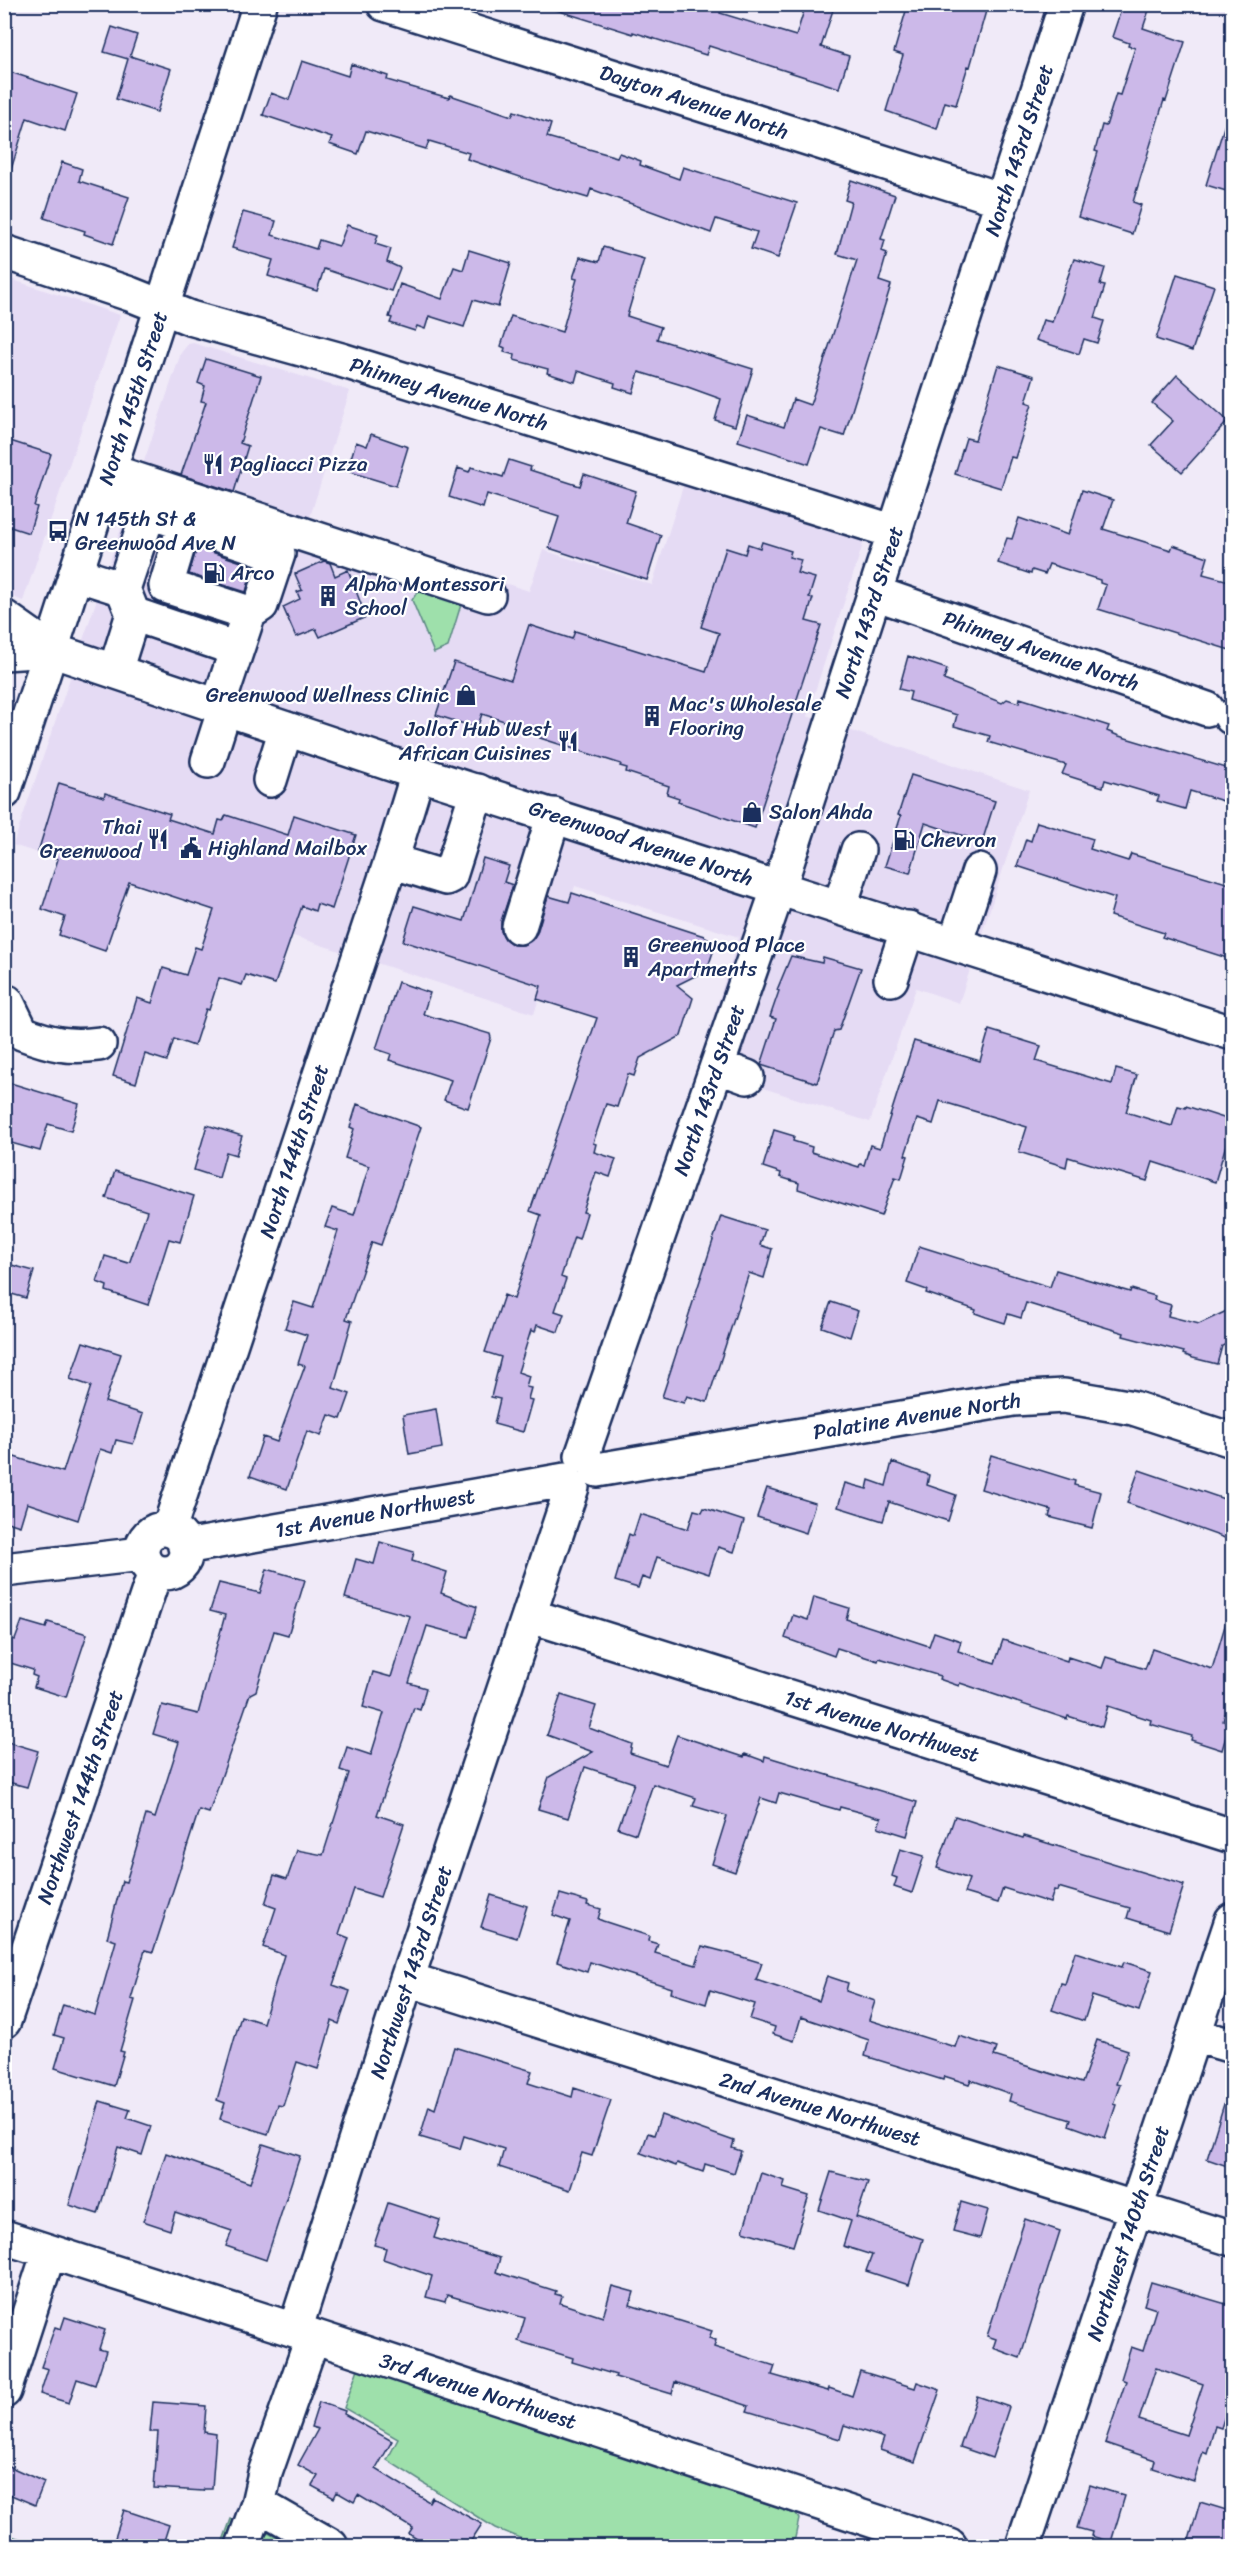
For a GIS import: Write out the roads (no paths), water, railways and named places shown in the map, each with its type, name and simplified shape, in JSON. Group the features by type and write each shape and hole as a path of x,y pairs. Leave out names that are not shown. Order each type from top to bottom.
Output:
{"street":[{"name":"North 145th Street","path":"4,792 36,736 51,650 260,4"},
{"name":"Dayton Avenue North","path":"384,4 1003,200"},
{"name":"North 143rd Street","path":"531,1616 779,887 824,778 875,593 1066,4"},
{"name":"Phinney Avenue North","path":"4,252 130,294 162,308 353,364 895,532"},
{"path":"105,483 149,511 278,554 261,605 249,613 236,649 208,761"},
{"path":"105,483 488,595"},
{"path":"114,671 137,607 149,511"},
{"path":"137,607 166,586 185,523"},
{"path":"76,574 137,607 236,649"},
{"path":"166,586 249,613"},
{"name":"Phinney Avenue North","path":"875,593 1224,714"},
{"name":"Greenwood Avenue North","path":"4,617 51,650 418,773 1233,1033"},
{"name":"Greenwood Avenue North","path":"4,653 51,650"},
{"path":"270,780 286,729"},
{"name":"North 144th Street","path":"177,1538 418,773"},
{"path":"391,861 446,878 450,876 477,791"},
{"path":"519,927 554,815"},
{"path":"840,906 858,850"},
{"path":"955,944 979,871"},
{"path":"891,979 908,928"},
{"path":"4,1002 7,1002 22,1033 74,1048 99,1044"},
{"path":"717,1066 747,1077"},
{"name":"Palatine Avenue North","path":"579,1473 1013,1399 1064,1396 1133,1408 1233,1440"},
{"name":"1st Avenue Northwest","path":"148,1563 142,1545 156,1530 177,1538 579,1473"},
{"path":"4,1570 148,1563"},
{"name":"Northwest 144th Street","path":"4,2021 148,1563"},
{"name":"1st Avenue Northwest","path":"531,1616 1233,1836"},
{"name":"Northwest 143rd Street","path":"243,2547 258,2504 304,2333 407,1979 531,1616"},
{"name":"Northwest 140th Street","path":"1023,2547 1233,1920"},
{"name":"2nd Avenue Northwest","path":"407,1979 1233,2239"},
{"path":"1194,2035 1233,2046"},
{"name":"3rd Avenue Northwest","path":"4,2237 304,2333 950,2547"},
{"path":"4,2391 49,2252"},
{"path":"258,2504 331,2547"}],"place":[{"name":"Pagliacci Pizza","path":"213,464"},
{"name":"N 145th St & Greenwood Ave N","path":"58,531"},
{"name":"Arco","path":"214,573"},
{"name":"Alpha Montessori School","path":"328,596"},
{"name":"Greenwood Wellness Clinic","path":"466,695"},
{"name":"Mac's Wholesale Flooring","path":"652,716"},
{"name":"Jollof Hub West African Cuisines","path":"568,741"},
{"name":"Salon Ahda","path":"752,812"},
{"name":"Thai Greenwood","path":"158,839"},
{"name":"Chevron","path":"904,840"},
{"name":"Highland Mailbox","path":"191,848"},
{"name":"Greenwood Place Apartments","path":"631,957"}]}
